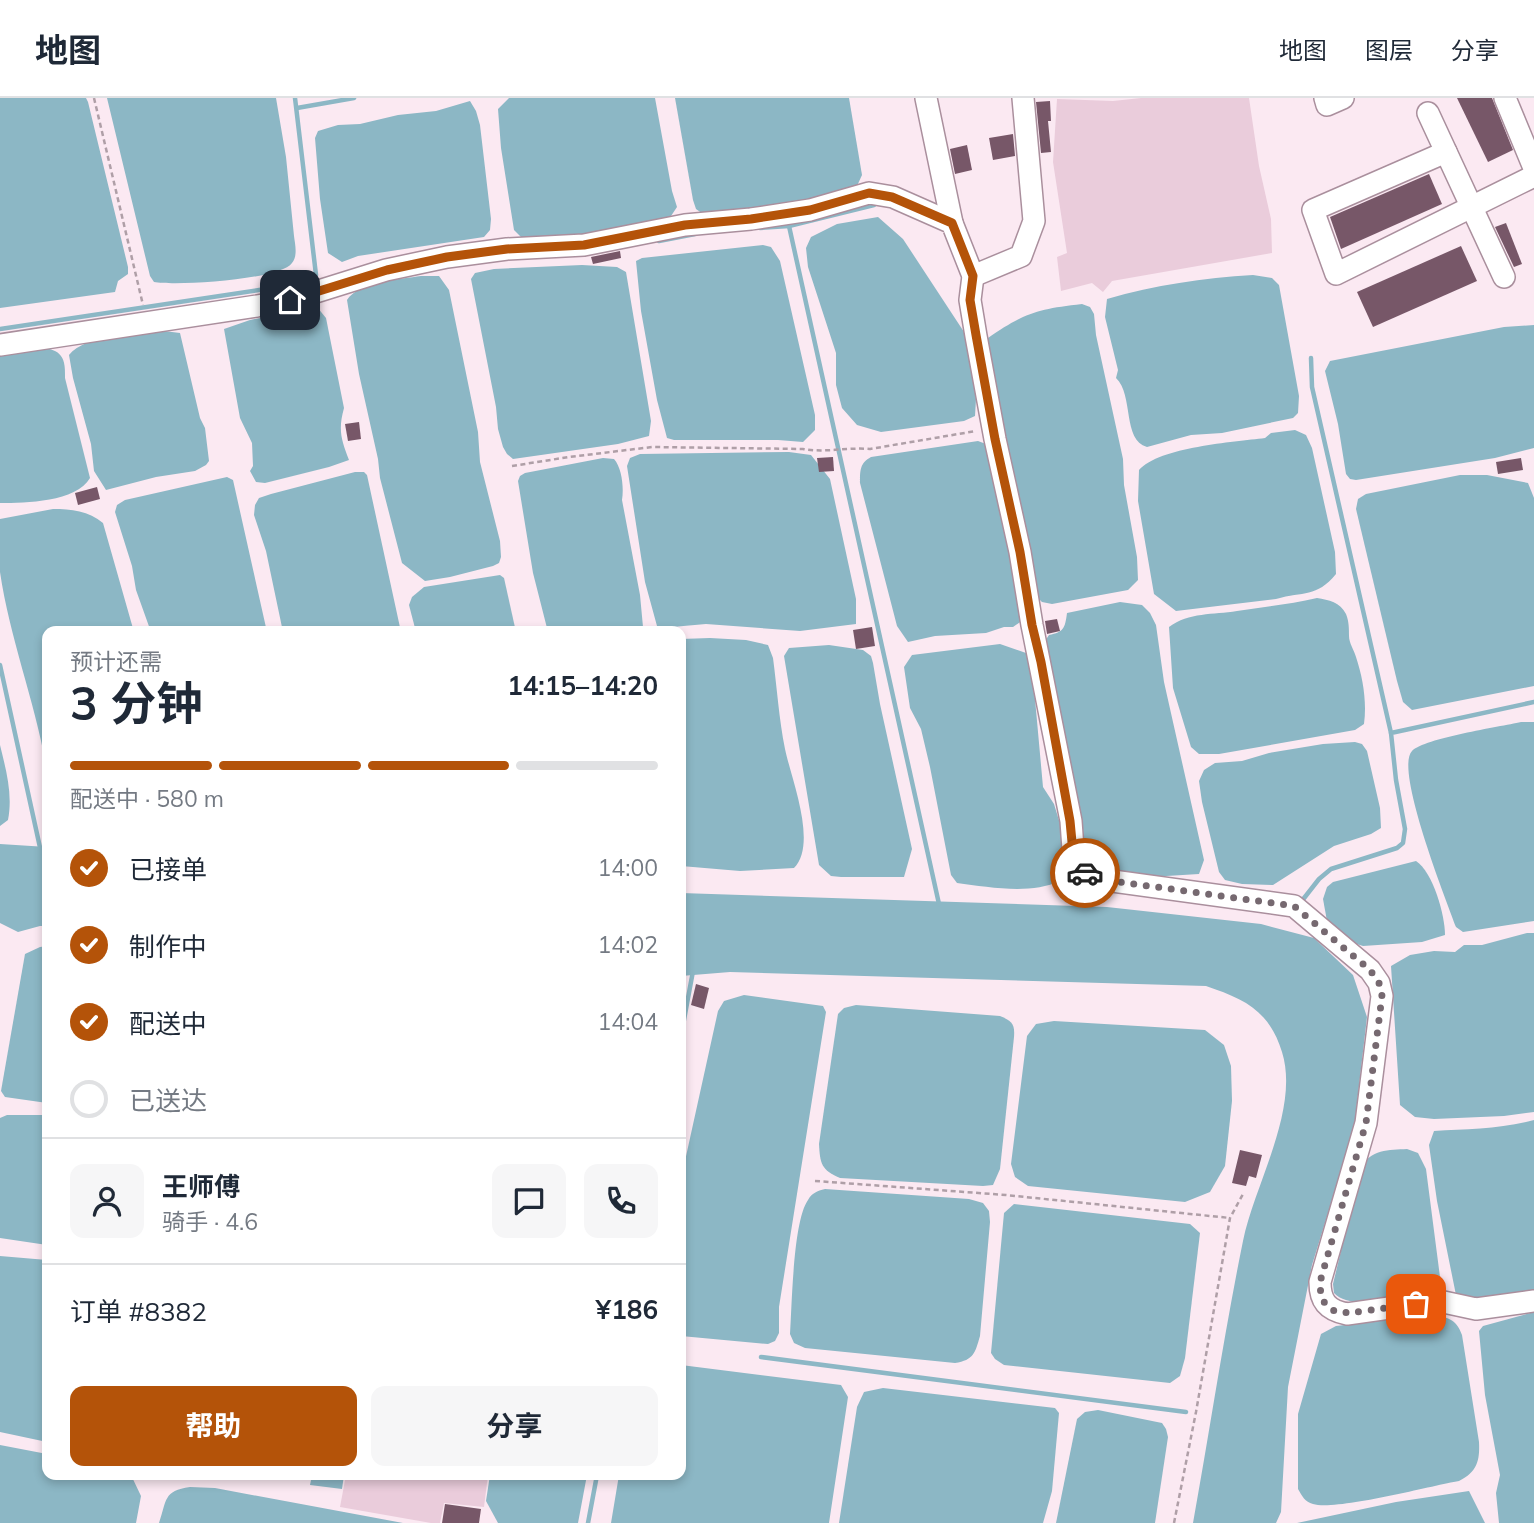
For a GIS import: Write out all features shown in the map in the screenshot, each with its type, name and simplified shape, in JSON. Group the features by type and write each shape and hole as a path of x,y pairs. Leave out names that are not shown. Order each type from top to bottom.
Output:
{"street":[{"path":"926,98 952,223 973,276 970,300 1041,662 1070,821 1074,863 1098,879 1294,906 1370,970 1379,983 1382,996 1366,1123 1320,1282 1322,1300 1335,1312 1347,1314 1439,1301 1476,1309 1534,1301"},
{"path":"973,276 1021,256 1034,221 1023,98"},
{"path":"1325,98 1327,105 1343,98"},
{"path":"1508,99 1534,168"},
{"path":"1428,113 1504,277"},
{"path":"1446,152 1313,210 1336,274 1534,176"},
{"path":"0,345 290,300 387,270 447,257 507,249 584,245 685,225 810,210 869,193 892,197 952,223"}],"path":[{"path":"94,98 147,322"},
{"path":"512,466 652,447 803,449 818,452 870,449 993,428"},
{"path":"816,1181 1006,1195 1230,1218"},
{"path":"1174,1523 1230,1218 1243,1194"}],"shaded area":[{"path":"1141,98 1249,98 1259,166 1271,219 1272,253 1112,281 1103,292 1092,283 1061,291 1057,257 1067,253 1053,162 1057,99 1113,101"},
{"path":"345,1480 487,1480 484,1507 444,1503 440,1523 340,1507"}],"water":[{"path":"0,98 86,98 128,267 128,274 118,281 115,292 0,308"},
{"path":"107,98 276,98 286,157 295,246 292,263 284,269 249,278 183,283 154,282 150,276"},
{"path":"509,98 655,98 677,207 669,219 591,236 522,238 514,230 501,148 498,109"},
{"path":"675,98 849,98 862,175 857,186 813,201 703,214 696,209 693,200"},
{"path":"470,101 480,125 491,219 490,230 484,237 358,256 342,262 328,253 315,138 318,131 338,125 360,124 398,115 436,111"},
{"path":"878,217 903,239 966,335 976,399 975,416 964,421 881,432 857,425 842,408 836,385 836,353 808,267 806,248 811,237 837,224"},
{"path":"763,245 771,247 780,261 815,415 815,430 803,442 667,438 657,400 641,311 636,261 642,258"},
{"path":"582,265 617,267 626,272 651,421 649,436 618,444 513,459 503,447 498,429 471,279 475,273 494,269"},
{"path":"1253,275 1272,278 1279,285 1299,396 1298,413 1293,418 1222,433 1191,435 1147,447 1139,443 1131,427 1125,395 1116,378 1118,370 1105,317 1107,299 1179,283"},
{"path":"421,276 439,276 449,290 478,432 480,462 500,541 501,557 499,563 493,566 425,581 402,563 380,478 347,300 360,289 370,285"},
{"path":"1082,304 1090,307 1094,314 1096,335 1123,459 1124,485 1137,557 1138,580 1128,590 1052,604 1042,602 1037,597 1028,539 1005,444 987,343 988,338 1022,318 1042,310"},
{"path":"317,307 326,318 344,408 341,434 349,460 265,483 256,482 250,471 253,466 252,443 240,418 224,329 250,320"},
{"path":"1534,325 1534,448 1495,458 1350,479 1346,474 1338,424 1325,371 1330,361 1504,327"},
{"path":"164,331 180,333 200,418 205,428 209,461 195,471 156,477 106,490 94,471 91,444 69,355 77,348 100,339"},
{"path":"36,346 56,351 62,358 90,478 74,492 50,500 0,503 0,352"},
{"path":"1295,430 1306,435 1312,448 1335,552 1336,574 1322,587 1309,592 1276,599 1176,611 1154,594 1138,501 1139,470 1149,462 1180,451 1265,438 1271,433"},
{"path":"978,441 986,444 990,451 1023,620 1013,627 986,633 935,636 908,642 897,626 860,483 861,467 871,457"},
{"path":"789,452 811,455 830,479 856,599 856,624 800,631 706,624 657,626 645,582 627,466 630,458 640,454"},
{"path":"603,458 614,459 621,473 622,500 640,595 643,626 546,626 533,573 518,481 525,473"},
{"path":"355,472 364,472 367,475 400,626 282,626 266,551 254,515 259,498"},
{"path":"1460,475 1487,475 1528,483 1534,498 1534,686 1412,710 1403,702 1397,681 1356,509 1358,499 1366,494"},
{"path":"227,477 233,480 266,626 149,626 115,512 117,505 125,500"},
{"path":"53,509 79,512 103,523 132,626 42,626 42,746 4,597 0,572 0,519"},
{"path":"500,575 504,578 515,626 414,626 409,605 412,597 424,587"},
{"path":"1317,598 1337,604 1346,614 1350,641 1362,682 1364,724 1355,730 1219,754 1199,754 1191,747 1173,688 1169,627 1193,616"},
{"path":"1120,602 1142,605 1156,625 1164,682 1204,860 1199,874 1150,877 1096,868 1083,851 1045,641 1049,635 1063,628 1067,613"},
{"path":"686,639 746,640 768,645 773,658 785,749 803,827 801,857 794,868 740,871 686,866"},
{"path":"1000,644 1026,653 1034,688 1043,787 1054,804 1061,827 1063,874 1060,881 1036,888 1009,889 957,883 951,875 921,729 910,708 904,667 912,655"},
{"path":"829,645 863,650 871,656 912,849 904,877 831,876 819,865 784,656 789,648"},
{"path":"1521,722 1534,722 1534,921 1463,932 1456,927 1433,865 1416,808 1408,763 1412,751 1431,742"},
{"path":"1323,744 1362,744 1367,751 1380,808 1381,828 1334,846 1273,885 1242,884 1225,880 1219,872 1202,802 1199,781 1204,770 1215,763 1242,761 1269,753"},
{"path":"0,745 10,801 8,820 0,826"},
{"path":"0,844 42,847 42,926 18,932 0,923"},
{"path":"1416,861 1433,884 1443,917 1445,935 1422,942 1363,946 1344,940 1327,921 1323,899 1327,887 1333,882"},
{"path":"686,893 1107,907 1261,924 1314,938 1353,975 1367,1017 1354,1129 1312,1265 1288,1387 1281,1512 1276,1523 1193,1523 1243,1241 1273,1147 1285,1098 1286,1074 1282,1052 1277,1038 1262,1016 1232,996 1206,986 730,972 686,976"},
{"path":"1534,933 1534,1112 1434,1119 1415,1117 1400,1105 1391,966 1410,955 1434,951 1455,952 1464,945 1482,945"},
{"path":"40,947 42,1102 5,1097 1,1091 25,954"},
{"path":"744,995 823,1006 826,1012 779,1307 779,1333 775,1341 768,1344 686,1336 686,1156 718,1011 724,1001"},
{"path":"856,1005 1000,1016 1012,1023 1014,1037 1000,1169 993,1185 840,1178 825,1169 819,1144 838,1014 844,1008"},
{"path":"1054,1021 1205,1030 1224,1045 1231,1066 1232,1101 1225,1166 1210,1192 1185,1202 1028,1186 1015,1177 1011,1164 1027,1036 1036,1024"},
{"path":"7,1115 42,1115 42,1244 0,1238 0,1118"},
{"path":"1534,1120 1534,1292 1469,1299 1456,1295 1429,1145 1434,1131 1497,1127"},
{"path":"1407,1149 1418,1153 1426,1169 1440,1277 1436,1287 1430,1293 1377,1301 1342,1299 1334,1293 1333,1284 1361,1168 1369,1157 1375,1154"},
{"path":"825,1189 969,1199 983,1203 989,1211 990,1222 980,1336 970,1358 955,1363 805,1348 794,1343 790,1334 799,1226 810,1198"},
{"path":"1014,1204 1190,1224 1200,1233 1185,1358 1180,1376 1170,1383 1004,1365 995,1359 991,1353 1004,1213"},
{"path":"0,1256 42,1260 42,1441 0,1432"},
{"path":"1534,1312 1534,1523 1499,1523 1496,1493 1500,1475 1485,1395 1479,1331 1483,1326"},
{"path":"1430,1315 1450,1319 1462,1335 1479,1442 1479,1455 1474,1470 1459,1481 1384,1497 1341,1504 1308,1502 1298,1489 1298,1414 1321,1334 1336,1326"},
{"path":"686,1366 841,1385 848,1397 829,1523 611,1523 618,1480 686,1480"},
{"path":"883,1388 1055,1408 1059,1413 1052,1491 1043,1523 839,1523 857,1407 864,1392"},
{"path":"1098,1410 1162,1423 1166,1429 1168,1437 1155,1523 1056,1523 1077,1419 1085,1412"},
{"path":"0,1445 42,1453 42,1480 133,1480 141,1496 136,1523 0,1523"},
{"path":"311,1480 343,1480 342,1489 310,1485"},
{"path":"489,1480 586,1480 578,1523 498,1523 486,1501"},
{"path":"190,1487 215,1488 403,1523 159,1523 170,1494"},
{"path":"1469,1491 1485,1523 1297,1523 1396,1502"}],"building":[{"path":"1457,98 1492,98 1513,150 1488,162"},
{"path":"1050,101 1051,121 1048,121 1051,152 1041,153 1036,102"},
{"path":"1013,134 1015,156 993,160 989,138"},
{"path":"967,145 972,170 955,174 950,149"},
{"path":"1429,174 1442,204 1341,249 1330,217"},
{"path":"1506,223 1522,264 1514,267 1495,227"},
{"path":"1461,246 1477,281 1373,327 1357,292"},
{"path":"620,251 621,258 593,264 591,257"},
{"path":"359,422 361,439 348,441 345,424"},
{"path":"833,457 834,471 819,472 817,458"},
{"path":"1521,458 1523,470 1498,474 1496,462"},
{"path":"97,487 100,499 78,505 75,493"},
{"path":"1057,619 1060,631 1047,634 1045,621"},
{"path":"872,627 875,646 856,649 853,630"},
{"path":"696,984 709,988 704,1009 691,1005"},
{"path":"1240,1150 1262,1155 1256,1178 1249,1176 1246,1186 1232,1183"},
{"path":"445,1504 481,1509 479,1523 442,1523"}],"waterway":[{"path":"0,329 292,285 316,275 295,98"},
{"path":"297,108 354,98"},
{"path":"760,228 789,226 874,205"},
{"path":"789,226 939,904"},
{"path":"659,241 695,234"},
{"path":"1311,358 1312,387 1391,733"},
{"path":"0,665 41,852"},
{"path":"1301,902 1319,879 1331,869 1397,848 1403,843 1405,829 1391,733 1534,702"},
{"path":"686,1009 693,971"},
{"path":"761,1357 1186,1412"},
{"path":"588,1523 596,1480"}],"way so far":[{"path":"1085,873 1098,879 1294,906 1370,970 1379,983 1382,996 1366,1123 1320,1282 1320,1294 1330,1309 1347,1314 1416,1304"}],"route":[{"path":"290,300 387,270 447,257 507,249 584,245 685,225 810,210 869,193 892,197 952,223 973,276 970,300 976,335 1041,662 1070,821 1074,863 1085,873"}]}
